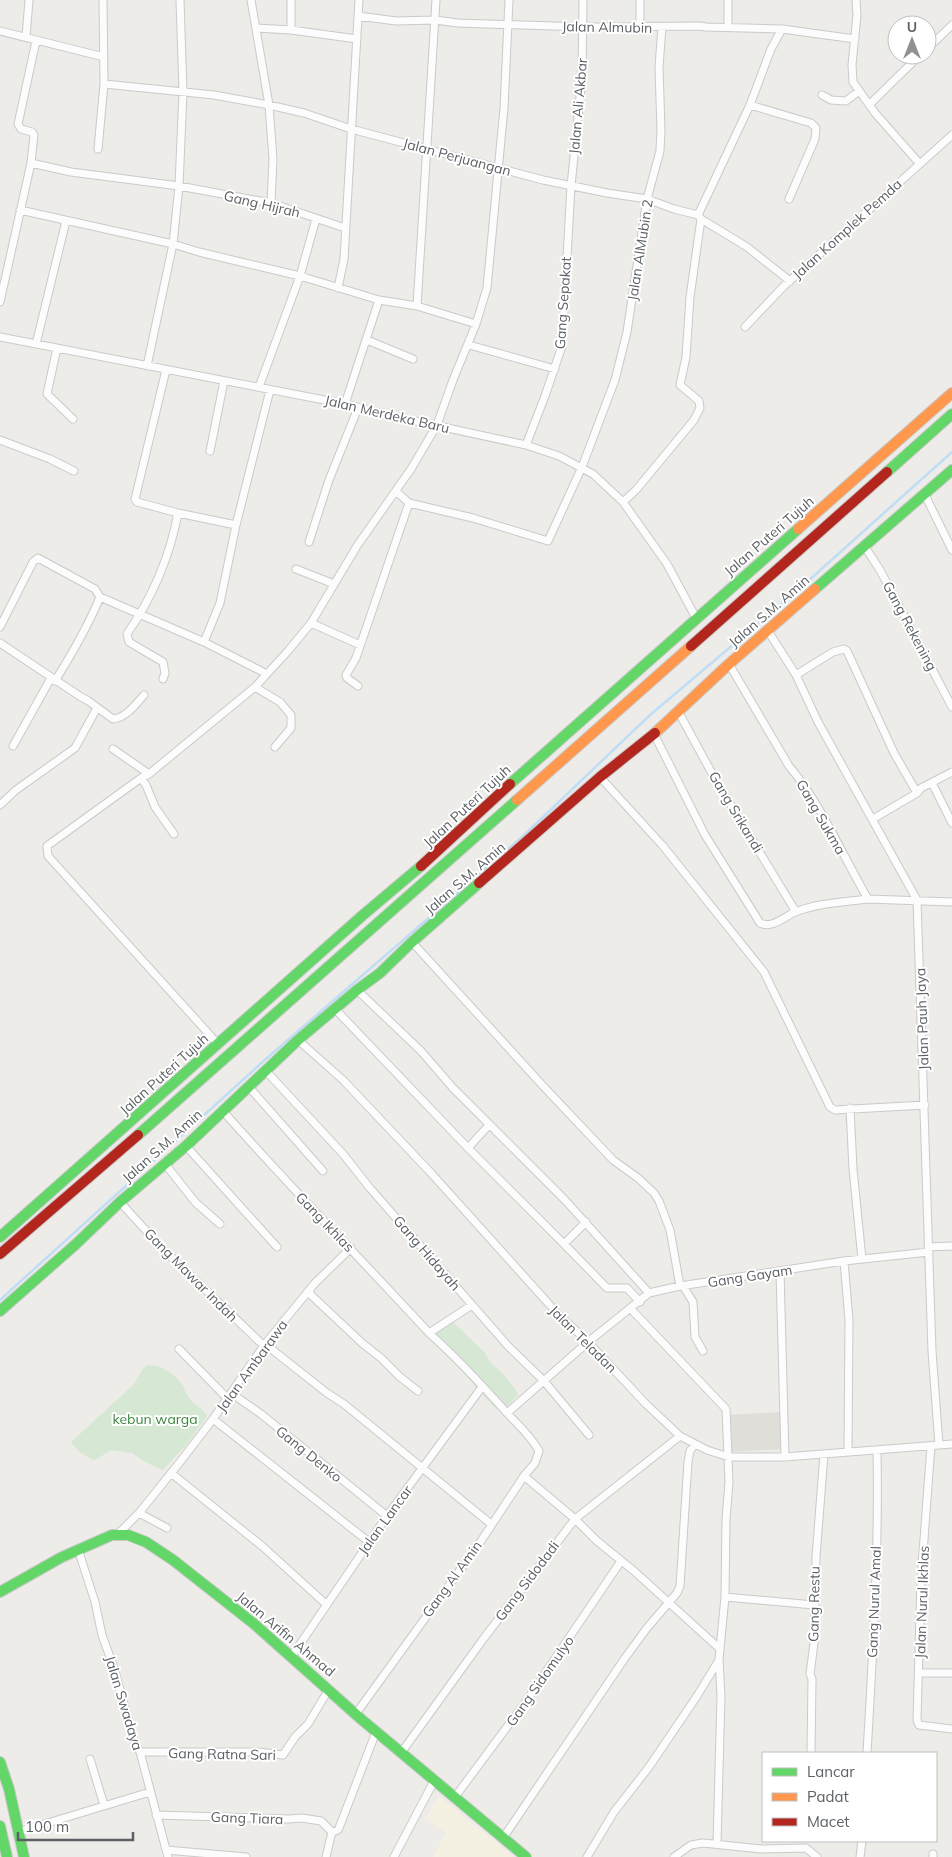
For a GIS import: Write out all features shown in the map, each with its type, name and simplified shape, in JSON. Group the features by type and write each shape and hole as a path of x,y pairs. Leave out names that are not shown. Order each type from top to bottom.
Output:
{"main road":[{"name":"Jalan Puteri Tujuh","path":"0,1238 363,915 406,880 469,821 696,618 952,393"},
{"name":"Jalan Puteri Tujuh","path":"0,1254 181,1098 952,414"},
{"name":"Jalan S.M. Amin","path":"0,1311 76,1244 120,1202 186,1146 298,1040 380,972 600,777 654,734 729,664 952,470"},
{"path":"0,1592 31,1572 78,1549 118,1534"},
{"name":"Jalan Arifin Ahmad","path":"118,1534 131,1536 145,1542 246,1617 355,1714 376,1732 389,1740 401,1753 526,1857"},
{"path":"0,1762 9,1789 24,1857"},
{"path":"0,1826 7,1857"}],"street":[{"path":"26,37 29,0"},
{"path":"98,149 104,84 103,0"},
{"path":"147,366 173,244 183,92 180,0"},
{"path":"251,0 268,105 273,159 271,203"},
{"path":"291,0 291,30"},
{"path":"338,288 344,259 360,0"},
{"path":"417,306 436,0"},
{"path":"218,1044 47,854 47,846 149,774 255,687 311,623 357,546 412,470 437,425 453,380 469,345 487,288 504,108 509,0"},
{"name":"Jalan Ali Akbar","path":"571,186 582,76 583,0"},
{"path":"640,0 640,27"},
{"path":"728,0 728,27"},
{"path":"856,0 857,16 852,65 853,82 875,113 919,163"},
{"name":"Jalan Almubin","path":"358,16 396,21 435,20 583,27 700,26 782,29 854,39"},
{"path":"937,39 952,25"},
{"name":"Jalan AlMubin 2","path":"409,503 473,518 548,541 582,467 615,380 627,332 647,198 660,151 658,67 662,27"},
{"path":"256,28 291,30 357,39"},
{"path":"623,502 642,483 694,420 700,408 699,401 680,385 686,357 690,297 700,217 750,105 771,49 782,29"},
{"path":"0,31 104,57"},
{"path":"0,302 31,163 34,135 32,132 21,129 18,124 36,40"},
{"path":"870,104 910,65"},
{"name":"Jalan Perjuangan","path":"104,84 214,94 268,105 304,113 351,129 571,186 647,198 700,217 747,247 790,281"},
{"path":"822,94 831,100 846,101 859,91"},
{"path":"750,105 811,123 816,128 815,139 789,199"},
{"name":"Jalan Komplek Pemda","path":"745,327 790,281 952,135"},
{"name":"Gang Hijrah","path":"31,163 71,172 178,186 271,203 304,213 316,219 300,276 259,387"},
{"name":"Gang Sepakat","path":"526,445 562,346 571,186"},
{"path":"20,210 173,244 300,276 378,300 417,306 476,324"},
{"path":"316,219 345,228"},
{"path":"36,344 66,221"},
{"path":"345,404 367,340 378,300"},
{"name":"Jalan Merdeka Baru","path":"0,337 345,404 526,445 559,456 582,467 605,484 623,502 667,564 696,618"},
{"path":"367,340 413,359"},
{"path":"469,345 555,368"},
{"path":"57,348 47,394 73,419"},
{"path":"166,370 135,499 137,502 178,513 236,525"},
{"path":"210,451 224,381"},
{"path":"204,642 220,604 236,525 270,390"},
{"path":"309,542 329,480 358,408"},
{"path":"0,440 50,459 74,471"},
{"path":"358,686 346,678 346,675 356,658 409,503 396,491"},
{"path":"925,494 952,550"},
{"path":"163,679 165,673 163,662 129,642 126,638 160,575 178,513"},
{"name":"Gang Rekening","path":"865,546 880,570 952,707"},
{"path":"0,627 33,562 38,558 92,586 100,597 204,642 267,674"},
{"path":"296,569 334,584"},
{"path":"13,746 53,679 75,649 100,597"},
{"path":"311,623 360,645"},
{"name":"Jalan Pauh Jaya","path":"768,630 796,675 818,722 917,900 935,1446"},
{"path":"0,643 113,719 118,719 126,713 144,695"},
{"path":"796,675 833,652 844,649 847,651 894,753 917,793"},
{"name":"Gang Sukma","path":"729,664 789,766 800,779 820,811 868,899"},
{"path":"255,687 280,702 291,715 291,728 274,747"},
{"path":"0,805 16,790 75,748 97,708"},
{"name":"Gang Srikandi","path":"678,711 715,779 796,912"},
{"path":"654,734 705,836 760,923 765,926 771,925 796,912 820,905 868,899 952,902"},
{"path":"113,749 149,774"},
{"path":"872,819 917,793 921,788 952,772"},
{"path":"600,777 663,846 764,972 830,1107 835,1110 925,1105"},
{"path":"142,778 155,807 174,834"},
{"path":"932,783 952,823"},
{"path":"412,942 556,1101 613,1160 638,1178 654,1193 670,1230 682,1286 693,1302 695,1337 703,1351"},
{"path":"357,990 421,1051 453,1088 586,1222 649,1293 588,1342 507,1413"},
{"path":"335,1008 468,1148 607,1288 627,1288 640,1302"},
{"name":"Jalan Teladan","path":"298,1040 343,1080 432,1173 557,1313 680,1436 729,1457 785,1457 952,1444"},
{"name":"Gang Hidayah","path":"265,1070 343,1154 368,1187 508,1346 544,1381 589,1435"},
{"path":"248,1086 323,1171"},
{"path":"850,1108 853,1169 862,1259"},
{"name":"Gang Ikhlas","path":"222,1110 285,1181 351,1248 429,1333 453,1355 534,1442"},
{"path":"468,1148 489,1125"},
{"path":"186,1146 277,1247"},
{"path":"165,1164 196,1203 220,1224"},
{"name":"Gang Mawar Indah","path":"120,1202 161,1246 265,1345 344,1404 491,1524"},
{"path":"564,1244 586,1222"},
{"name":"Gang Gayam","path":"649,1293 682,1286 952,1246"},
{"name":"Jalan Ambarawa","path":"118,1534 140,1513 214,1419 265,1345 314,1283 351,1248"},
{"path":"844,1262 849,1320 848,1451"},
{"path":"780,1271 785,1457"},
{"path":"309,1290 311,1295 362,1343 418,1391"},
{"path":"429,1333 472,1304"},
{"path":"630,1308 726,1409 729,1457 726,1519 726,1597 719,1659 721,1696 717,1844"},
{"name":"Gang Denko","path":"179,1349 229,1395 260,1414 387,1516"},
{"name":"Jalan Lancar","path":"292,1656 387,1516 482,1386"},
{"path":"214,1419 369,1542"},
{"name":"Gang Sidodadi","path":"401,1753 575,1519 680,1436"},
{"name":"Gang Al Amin","path":"355,1714 535,1462 539,1450 534,1442"},
{"path":"503,1838 625,1658 677,1593 680,1586 688,1462 690,1451 695,1444"},
{"name":"Jalan Nurul Ikhlas","path":"935,1446 921,1579 920,1673 916,1703 917,1720 919,1725 952,1729"},
{"name":"Gang Nurul Amal","path":"867,1752 877,1557 877,1450"},
{"name":"Gang Restu","path":"811,1752 812,1679 810,1674 814,1643 816,1557 824,1454"},
{"path":"171,1473 262,1546 327,1605"},
{"path":"524,1476 575,1519 597,1541 720,1649"},
{"path":"140,1513 167,1528"},
{"name":"Jalan Swadaya","path":"78,1549 135,1744 140,1752 167,1853"},
{"name":"Gang Sidomulyo","path":"455,1797 527,1700 621,1561"},
{"path":"726,1597 814,1606"},
{"path":"587,1857 614,1812 649,1766 697,1696 719,1659"},
{"path":"920,1673 952,1673"},
{"name":"Gang Ratna Sari","path":"140,1752 259,1752 283,1755 295,1737 308,1724 329,1689"},
{"path":"326,1857 332,1832 339,1828 376,1732"},
{"path":"90,1759 104,1805"},
{"path":"394,1857 434,1781"},
{"path":"18,1832 150,1792"},
{"name":"Gang Tiara","path":"156,1815 302,1818 321,1821 332,1832"},
{"path":"860,1857 862,1842"},
{"path":"674,1857 691,1845 703,1843 762,1849 807,1844 817,1857"},
{"path":"167,1853 246,1857"}],"shaded area":[{"path":"782,1412 784,1449 729,1452 727,1415"},
{"path":"439,1796 513,1857 433,1857 446,1833 425,1819"}],"green space":[{"path":"452,1321 485,1353 491,1363 516,1390 518,1395 501,1412 493,1406 427,1336 442,1329"},
{"name":"kebun warga","path":"148,1365 158,1366 173,1375 185,1389 189,1398 207,1416 187,1444 163,1470 147,1463 132,1453 110,1450 93,1460 78,1451 71,1442 133,1385 143,1369"}],"waterway":[{"path":"0,1300 267,1058 522,837 650,715 798,590 952,452"}],"traffic: fast":[{"path":"887,472 952,414"},
{"path":"815,589 952,470"},
{"path":"510,784 798,529"},
{"path":"138,1135 517,800"},
{"path":"0,1237 363,915 421,866"},
{"path":"0,1311 76,1244 120,1202 186,1146 298,1040 380,973 479,883"},
{"path":"0,1592 62,1557 112,1535 128,1535 146,1542 173,1560 253,1623 361,1719 526,1857"},
{"path":"0,1762 9,1789 24,1857"},
{"path":"0,1826 7,1857"}],"traffic: slow":[{"path":"798,529 952,393"},
{"path":"655,733 729,664 815,589"},
{"path":"517,800 691,646"}],"traffic: jam":[{"path":"691,646 887,472"},
{"path":"479,883 600,777 655,733"},
{"path":"421,866 510,784"},
{"path":"0,1254 138,1135"}]}
